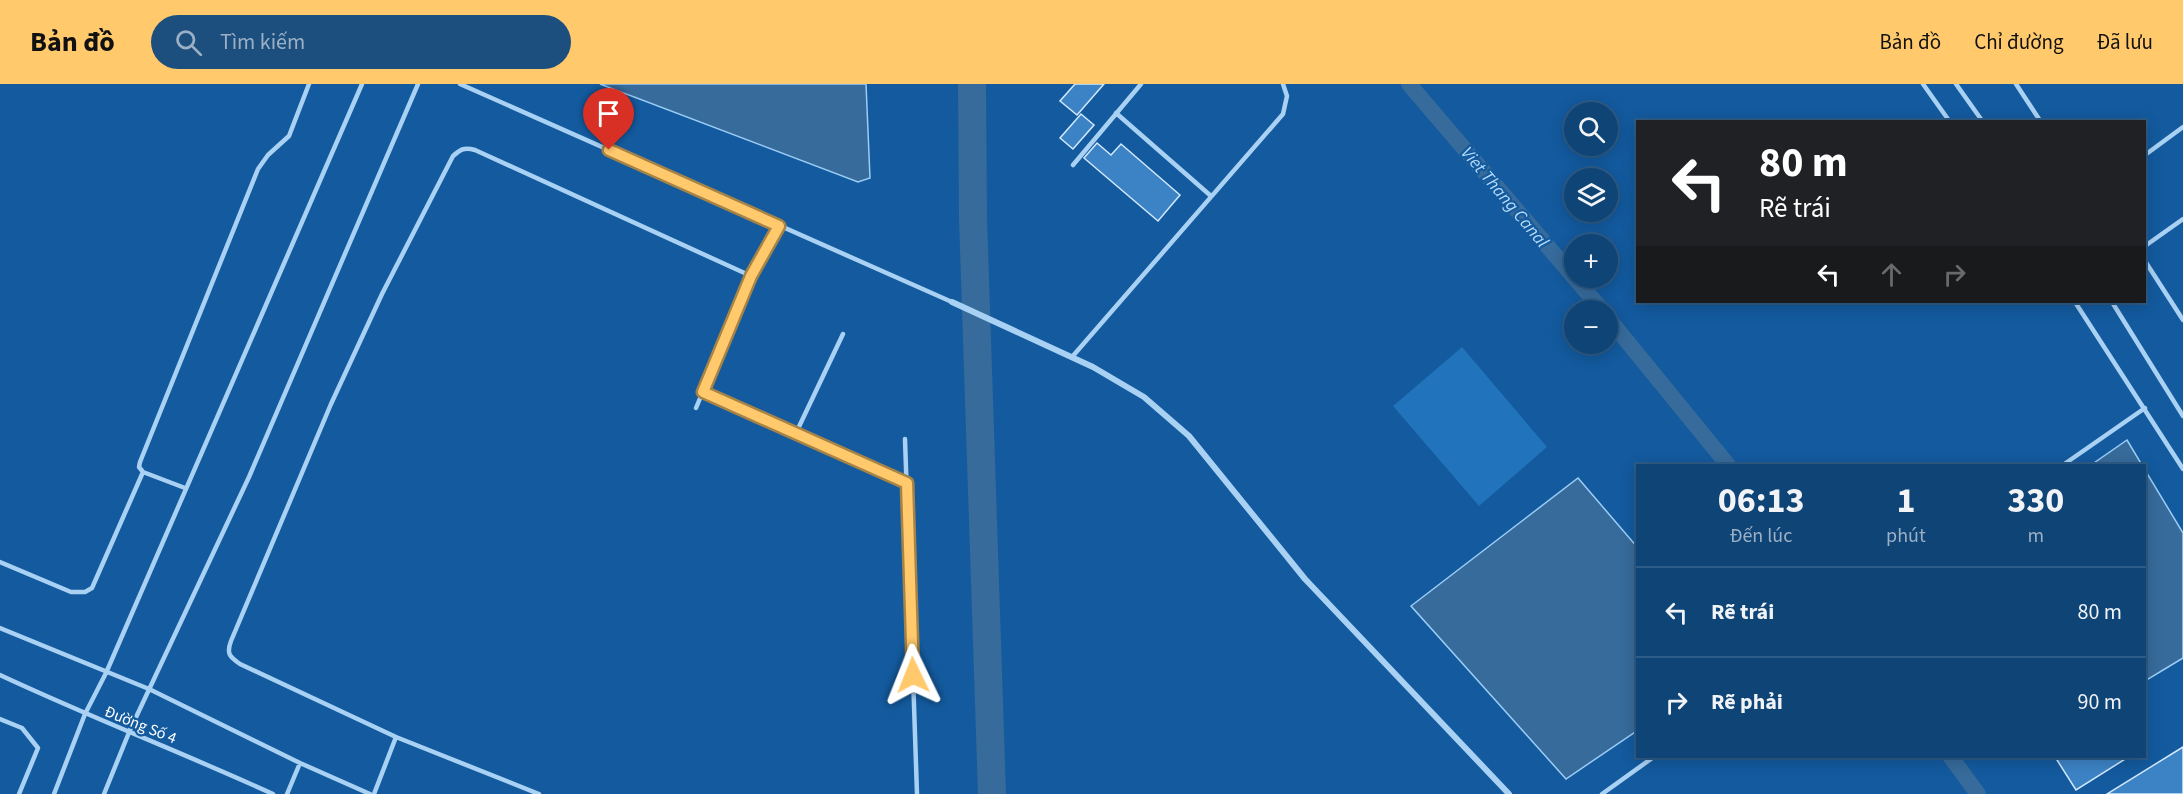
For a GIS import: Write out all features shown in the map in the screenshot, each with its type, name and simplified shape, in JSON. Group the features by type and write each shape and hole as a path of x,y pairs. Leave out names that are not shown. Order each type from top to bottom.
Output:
{"street":[{"path":"952,302 1072,357 1144,397 1189,436 1305,579 1509,794"}],"lane":[{"path":"185,488 143,472 139,467 140,462 258,169 268,155 289,136 309,84"},
{"path":"54,794 85,714 106,673 362,84"},
{"path":"104,794 149,688 249,477 418,84"},
{"path":"460,84 952,302"},
{"path":"1073,165 1141,84"},
{"path":"1072,357 1283,114 1287,96 1283,84"},
{"path":"1923,84 1949,120"},
{"path":"1956,84 1982,120"},
{"path":"2016,84 2040,120"},
{"path":"1116,113 1211,196"},
{"path":"2146,154 2183,127"},
{"path":"539,794 396,737 240,664 229,656 228,651 340,384 382,294 453,156 465,148 475,150 751,276"},
{"path":"2146,245 2183,219"},
{"path":"696,408 751,276 779,226"},
{"path":"2146,263 2183,320"},
{"path":"2076,303 2183,469"},
{"path":"2113,303 2183,416"},
{"path":"796,433 843,334"},
{"path":"703,392 907,483"},
{"path":"2064,464 2145,408"},
{"path":"905,439 917,794"},
{"path":"0,562 71,592 86,592 92,588 143,472"},
{"path":"0,628 106,673 149,688 300,763 372,794 396,737"},
{"name":"Đường Số 4","path":"0,675 273,794"},
{"path":"0,719 22,728 38,748 18,794"},
{"path":"1602,794 1651,758"},
{"path":"288,794 300,763"}],"shaded area":[{"path":"600,84 866,84 870,178 858,182"},
{"path":"1462,347 1547,447 1479,506 1393,406"},
{"path":"2127,440 2141,464 2092,464"},
{"path":"2146,472 2183,533 2183,658 2146,680"},
{"path":"1578,478 1636,546 1636,731 1566,779 1411,606"}],"building":[{"path":"1075,84 1104,84 1077,115 1060,101"},
{"path":"1081,114 1094,125 1073,149 1060,138"},
{"path":"1097,143 1111,155 1121,144 1180,195 1158,221 1084,158"},
{"path":"2183,747 2183,794 2107,794"},
{"path":"2060,758 2127,758 2076,790 2057,760"}],"waterway":[{"path":"972,84 973,218 992,794"},
{"name":"Viet Thang Canal","path":"1409,84 1593,300"},
{"name":"Viet Thang Canal","path":"1618,330 1727,464"},
{"name":"Viet Thang Canal","path":"1951,758 1978,794"}],"route":[{"path":"609,150 779,226 751,276 703,392 907,483 913,675"}]}
